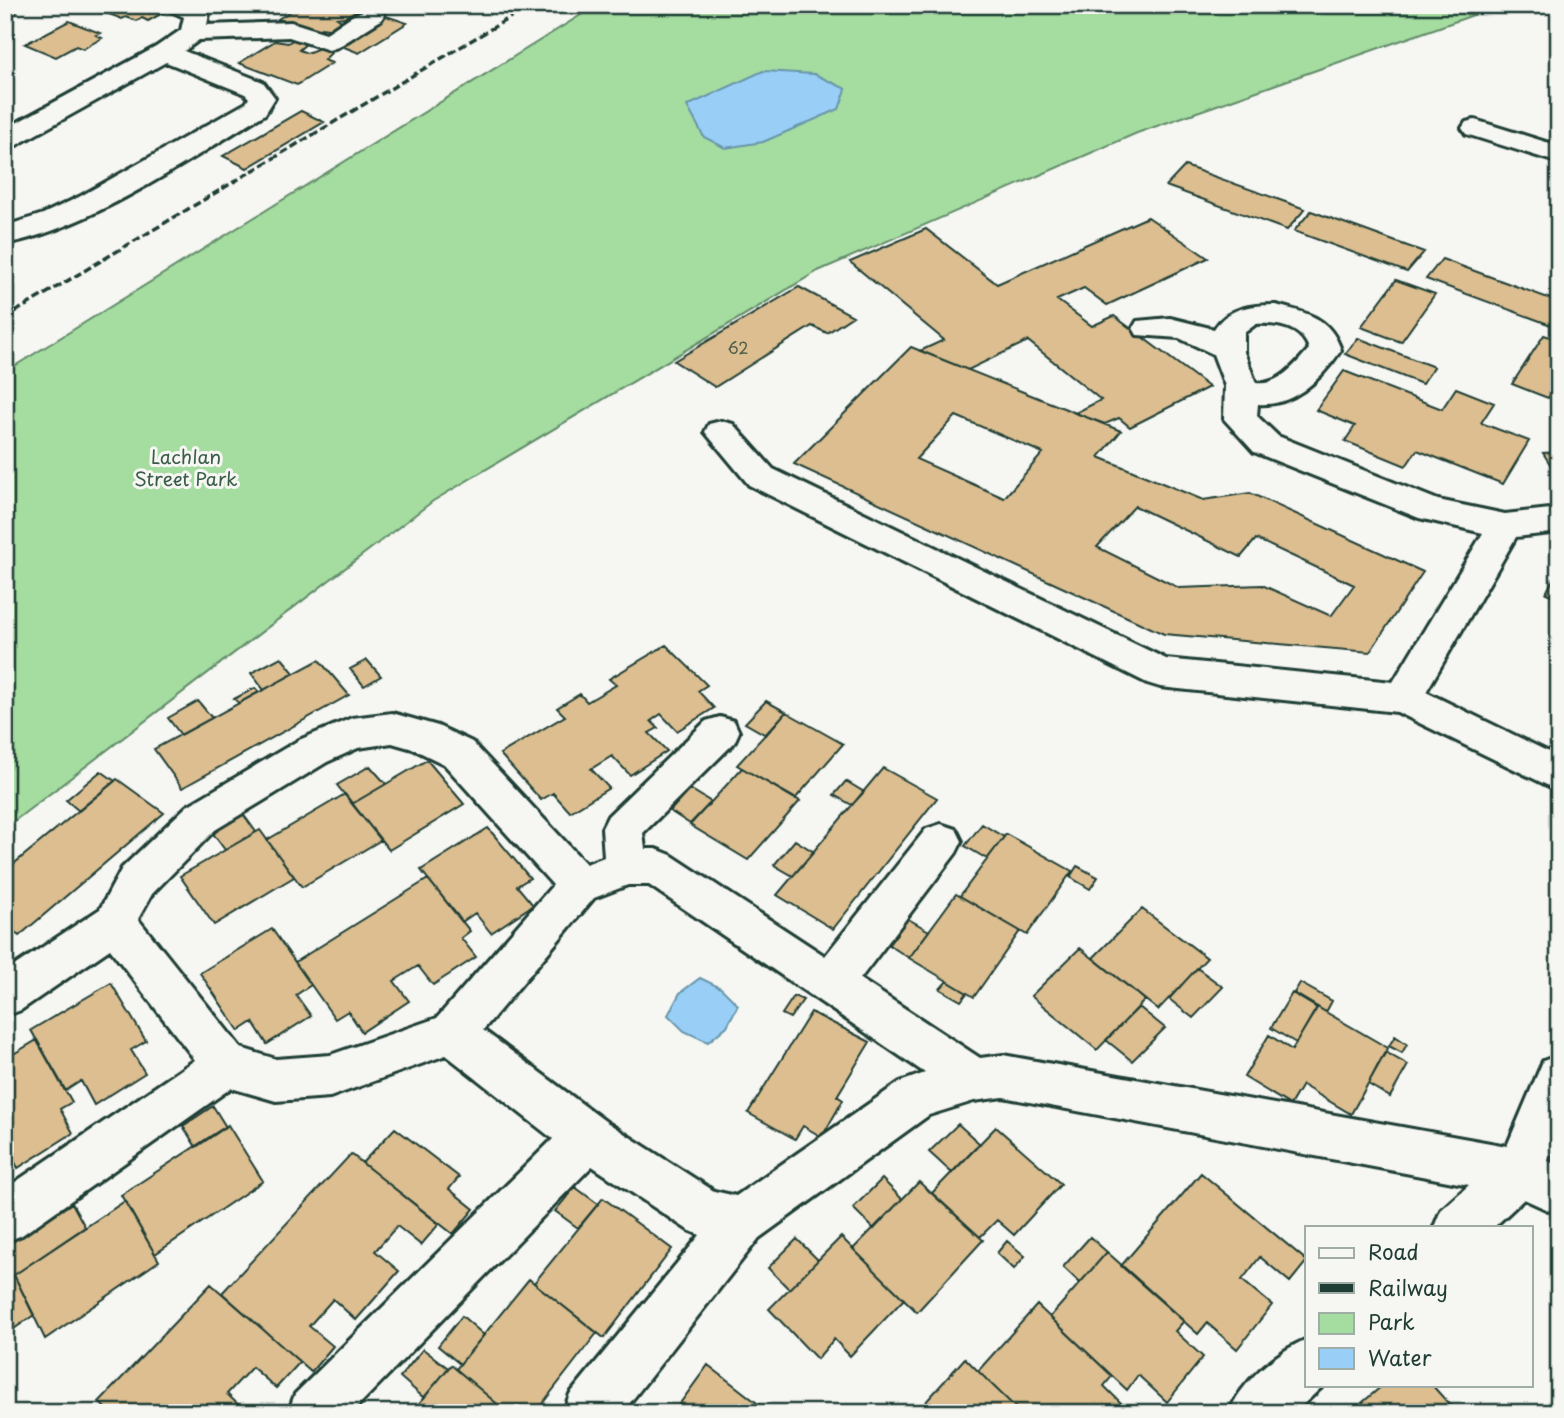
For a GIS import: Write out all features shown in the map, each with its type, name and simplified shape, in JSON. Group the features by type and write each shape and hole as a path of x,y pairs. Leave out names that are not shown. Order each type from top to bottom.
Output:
{"street":[{"path":"178,5 197,14 194,33"},
{"path":"5,140 166,52 194,33 291,29 329,42 372,15"},
{"path":"5,235 39,227 127,182 256,108 262,98 254,88 166,52"},
{"path":"1475,128 1559,155"},
{"path":"1241,389 1265,394 1308,373 1325,350 1320,334 1303,323 1276,314 1249,315 1229,328 1225,347 1238,374 1241,389 1240,419 1265,444 1431,510 1505,526 1559,520"},
{"path":"1148,328 1171,325 1195,332 1225,347"},
{"path":"721,432 761,477 1160,673 1403,698 1559,775"},
{"path":"1403,698 1505,526"},
{"path":"5,996 115,922 137,881 201,818 313,751 352,733 392,728 424,737 458,753 579,885"},
{"path":"626,867 622,828 720,732"},
{"path":"831,983 941,841"},
{"path":"115,922 226,1065 276,1080 330,1076 452,1033 579,885 626,867 656,867 974,1080"},
{"path":"452,1033 588,1137 705,1213 741,1221"},
{"path":"5,1218 226,1065"},
{"path":"589,1413 741,1221 916,1097 974,1080 1003,1076 1540,1181"},
{"path":"1540,1181 1559,1076"},
{"path":"314,1413 588,1137"},
{"path":"1460,1226 1540,1181"},
{"path":"1255,1413 1305,1368"}],"green space":[{"name":"Lachlan Street Park","path":"597,5 1502,5 1137,133 818,271 433,501 5,828 5,372"}],"water":[{"path":"763,71 814,74 846,89 839,109 763,142 725,148 704,137 687,106"},
{"path":"700,978 721,988 738,1005 727,1026 708,1042 684,1031 668,1015 680,993"}],"building":[{"path":"85,5 156,5 168,10 148,21 142,18 137,21 126,17 122,19"},
{"path":"301,5 365,5 345,17 337,18 346,24 336,30 321,28 315,32 278,19"},
{"path":"386,16 407,23 359,53 339,45"},
{"path":"69,21 100,33 96,35 102,38 83,49 76,46 56,57 25,44"},
{"path":"297,37 308,42 299,50 307,53 322,47 333,51 324,60 332,63 297,85 239,63 275,41 288,43"},
{"path":"301,111 324,122 247,168 223,156"},
{"path":"1185,166 1305,209 1287,230 1166,186"},
{"path":"1311,211 1424,252 1407,272 1294,231"},
{"path":"1148,217 1208,258 1107,305 1084,288 1057,300 1092,326 1114,316 1209,387 1130,427 1119,418 1105,424 1075,413 1101,400 1028,341 968,370 920,351 944,340 850,262 926,229 997,284"},
{"path":"1442,259 1559,302 1559,328 1426,279"},
{"path":"1396,280 1435,294 1401,342 1361,327"},
{"path":"799,287 853,316 827,333 812,326 715,387 674,361"},
{"path":"1544,335 1559,340 1559,381 1548,398 1512,384"},
{"path":"1358,338 1434,367 1422,384 1345,354"},
{"path":"911,347 1121,431 1099,457 1203,500 1250,493 1423,572 1370,652 1164,634 794,464","holes":["956,416 1043,453 1004,498 916,459","1135,506 1241,557 1256,539 1354,585 1331,616 1262,585 1179,588 1097,547"]},
{"path":"1344,371 1442,409 1456,388 1494,403 1481,423 1529,441 1503,484 1417,450 1406,466 1345,441 1355,426 1316,410"},
{"path":"1559,452 1559,478 1543,453"},
{"path":"1559,568 1559,598 1546,593"},
{"path":"666,645 707,685 698,691 714,708 677,731 661,714 651,721 658,728 649,733 667,751 630,775 612,756 591,769 609,788 570,812 553,793 541,800 500,754 565,716 557,708 580,694 587,702 616,685 609,679"},
{"path":"281,657 294,673 264,690 251,673"},
{"path":"319,660 349,695 182,788 154,749"},
{"path":"367,660 381,676 364,686 350,669"},
{"path":"255,688 259,692 239,703 234,699"},
{"path":"198,701 212,718 181,735 168,718"},
{"path":"766,701 786,712 766,735 745,723"},
{"path":"786,712 843,744 795,799 737,765"},
{"path":"427,760 464,804 389,850 352,804"},
{"path":"370,766 386,784 352,804 337,785"},
{"path":"742,768 800,801 748,860 690,825"},
{"path":"883,768 937,798 833,929 777,895"},
{"path":"101,771 115,781 79,811 66,800"},
{"path":"117,779 164,813 19,936 5,925 5,871"},
{"path":"846,781 864,792 852,805 834,795"},
{"path":"690,789 711,802 690,824 670,811"},
{"path":"345,794 381,840 302,887 267,840"},
{"path":"243,814 256,832 225,850 212,832"},
{"path":"982,824 1004,837 987,859 965,846"},
{"path":"488,828 530,878 517,886 533,905 491,933 475,913 462,922 421,870"},
{"path":"260,830 294,877 214,925 180,876"},
{"path":"1006,834 1072,871 1027,935 960,896"},
{"path":"795,840 814,852 793,876 774,865"},
{"path":"1077,866 1098,877 1090,889 1070,877"},
{"path":"428,879 470,931 461,938 476,957 433,985 418,966 394,981 409,1001 362,1032 348,1011 335,1019 295,962"},
{"path":"956,894 1020,931 974,997 909,958"},
{"path":"1142,909 1207,958 1158,1010 1093,958"},
{"path":"905,917 929,931 909,958 886,943"},
{"path":"272,929 311,985 296,995 311,1016 267,1044 253,1022 239,1031 200,973"},
{"path":"1080,948 1145,1000 1097,1050 1031,996"},
{"path":"1197,968 1223,987 1193,1018 1169,999"},
{"path":"947,981 967,993 961,1001 940,989"},
{"path":"111,983 146,1041 131,1050 145,1073 94,1105 81,1081 65,1091 31,1030"},
{"path":"1300,983 1332,1001 1326,1012 1294,993"},
{"path":"1292,993 1317,1008 1296,1043 1271,1028"},
{"path":"794,996 803,1000 790,1018 782,1014"},
{"path":"1139,1007 1165,1028 1132,1061 1106,1040"},
{"path":"1317,1007 1388,1048 1351,1114 1302,1085 1290,1105 1244,1077 1269,1035 1292,1050"},
{"path":"811,1012 870,1042 837,1096 843,1100 822,1137 803,1126 795,1139 748,1113"},
{"path":"1395,1036 1407,1044 1402,1053 1389,1046"},
{"path":"37,1040 72,1102 60,1109 73,1133 18,1168 5,1144 5,1059"},
{"path":"1385,1052 1408,1065 1390,1097 1368,1084"},
{"path":"213,1106 226,1127 196,1147 183,1126"},
{"path":"958,1124 980,1144 952,1173 929,1152"},
{"path":"228,1125 263,1181 155,1254 121,1195"},
{"path":"996,1127 1061,1184 1014,1235 997,1220 980,1237 932,1193"},
{"path":"395,1128 459,1177 449,1189 474,1209 453,1234 362,1163"},
{"path":"351,1154 439,1224 421,1245 397,1226 375,1251 399,1271 356,1320 333,1299 309,1326 333,1346 311,1372 222,1293"},
{"path":"1201,1173 1305,1259 1305,1263 1290,1282 1260,1257 1242,1280 1272,1305 1237,1349 1207,1323 1198,1334 1121,1266"},
{"path":"882,1179 902,1199 874,1229 853,1208"},
{"path":"919,1182 983,1240 917,1312 853,1249"},
{"path":"575,1187 598,1204 578,1228 555,1211"},
{"path":"603,1198 672,1249 604,1338 534,1283"},
{"path":"125,1201 159,1261 45,1339 14,1275"},
{"path":"72,1203 85,1227 14,1275 34,1315 5,1335 5,1247"},
{"path":"841,1237 904,1299 850,1356 834,1339 817,1359 769,1309"},
{"path":"1090,1237 1107,1252 1080,1283 1063,1267"},
{"path":"797,1239 818,1260 789,1289 768,1268"},
{"path":"1007,1241 1025,1256 1014,1269 997,1253"},
{"path":"1107,1252 1184,1321 1175,1331 1203,1357 1167,1402 1138,1375 1127,1390 1050,1317"},
{"path":"529,1279 597,1333 535,1413 508,1413 456,1369"},
{"path":"211,1284 300,1362 276,1388 252,1367 227,1394 247,1413 110,1413 99,1402"},
{"path":"1037,1305 1112,1376 1104,1386 1131,1413 1021,1413 978,1371"},
{"path":"462,1316 484,1335 460,1364 438,1346"},
{"path":"423,1349 448,1368 424,1398 400,1377"},
{"path":"965,1358 978,1371 1021,1413 916,1413"},
{"path":"451,1365 456,1369 508,1413 411,1413"},
{"path":"708,1365 770,1413 673,1413"},
{"path":"1382,1386 1433,1386 1457,1413 1350,1413"}],"railway":[{"path":"5,318 531,5"}]}
